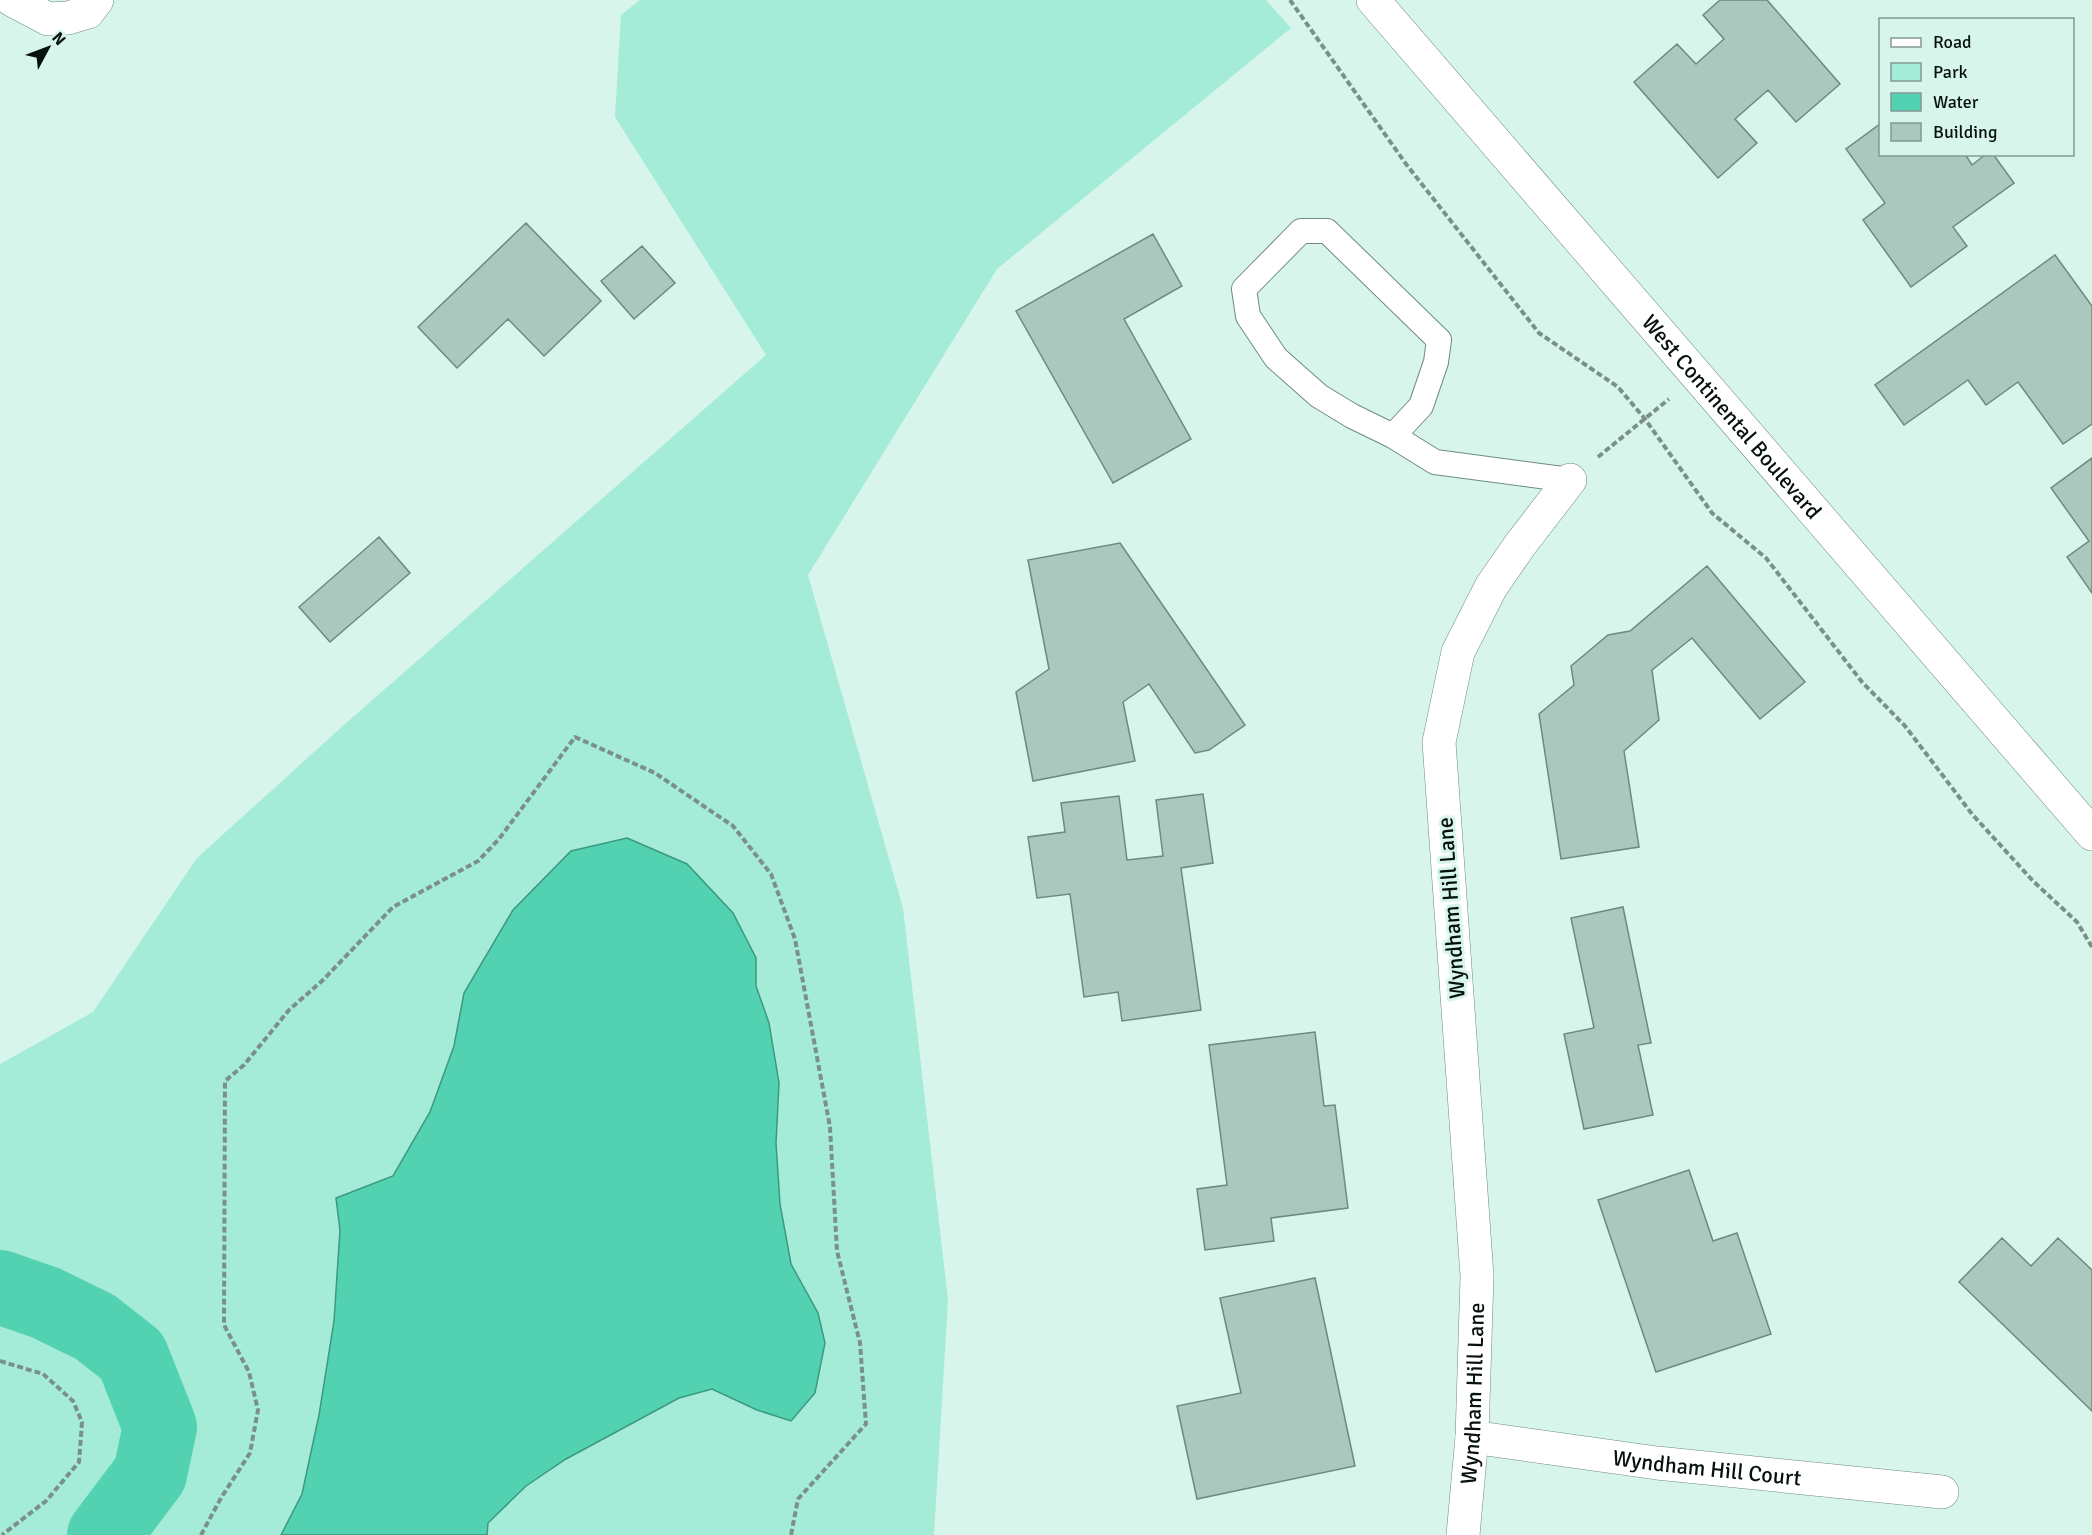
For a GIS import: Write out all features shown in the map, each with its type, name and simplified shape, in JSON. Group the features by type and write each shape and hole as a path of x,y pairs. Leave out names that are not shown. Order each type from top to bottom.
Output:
{"street":[{"path":"12,0 48,19 68,18 88,12 97,0"},
{"name":"West Continental Boulevard","path":"1373,0 2092,834"},
{"name":"Wyndham Hill Lane","path":"1463,1535 1472,1437 1477,1276 1439,742 1458,652 1491,588 1520,545 1570,480"},
{"name":"Wyndham Hill Court","path":"1472,1437 1657,1463 1942,1492"}],"lane":[{"path":"1393,436 1420,406 1436,362 1439,340 1327,231 1301,231 1244,289 1248,316 1276,358 1319,396 1352,416 1393,436 1435,462 1570,480"}],"path":[{"path":"1290,0 1406,164 1539,333 1618,387 1645,419 1712,513 1766,558 1862,682 1905,726 1972,814 2033,881 2077,922 2092,947"},
{"path":"1570,480 1697,376"},
{"path":"201,1535 250,1452 258,1410 249,1372 224,1325 225,1081 244,1065 289,1010 323,981 393,907 478,861 500,839 575,737 655,773 733,826 771,874 795,939 830,1127 837,1251 861,1343 866,1424 798,1499 791,1535"},
{"path":"0,1361 43,1374 72,1401 82,1422 79,1462 46,1501 2,1535"}],"green space":[{"path":"640,0 1266,0 1291,28 997,269 808,575 903,908 948,1300 934,1535 0,1535 0,1064 93,1012 197,858 345,724 766,355 615,117 621,15"}],"water":[{"path":"627,838 687,864 733,913 756,958 756,986 769,1023 779,1083 776,1143 780,1204 791,1264 818,1313 825,1343 815,1393 791,1421 757,1410 712,1389 679,1398 566,1459 526,1486 488,1523 487,1535 281,1535 302,1494 319,1415 334,1321 340,1230 336,1198 393,1176 430,1112 454,1046 464,993 513,910 571,851"}],"building":[{"path":"1720,0 1767,0 1840,84 1796,122 1768,90 1735,119 1757,143 1718,178 1634,82 1677,44 1696,64 1724,39 1703,15"},
{"path":"1879,125 1879,156 1966,156 1972,165 1983,156 1994,156 2014,183 1953,227 1967,246 1911,287 1863,220 1885,203 1846,149"},
{"path":"526,223 601,301 544,356 508,319 457,368 418,327"},
{"path":"1153,234 1182,286 1124,319 1191,439 1113,483 1016,311"},
{"path":"642,246 675,283 634,319 601,281"},
{"path":"2055,255 2092,306 2092,424 2063,444 2018,382 1986,405 1968,380 1904,425 1875,385"},
{"path":"2092,458 2092,593 2067,557 2089,541 2051,488"},
{"path":"379,537 410,573 330,642 299,607"},
{"path":"1120,543 1245,725 1209,750 1195,753 1149,684 1123,702 1135,761 1033,781 1016,692 1049,669 1028,560"},
{"path":"1707,566 1805,682 1760,719 1692,638 1652,670 1659,720 1624,751 1639,847 1561,859 1539,714 1574,685 1571,666 1608,635 1630,631"},
{"path":"1203,794 1213,863 1181,868 1201,1010 1122,1021 1118,992 1084,997 1070,894 1037,898 1028,837 1065,832 1061,803 1119,796 1127,860 1163,856 1156,800"},
{"path":"1623,907 1651,1043 1638,1045 1653,1115 1584,1129 1564,1034 1594,1028 1571,918"},
{"path":"1315,1032 1324,1106 1335,1105 1348,1208 1271,1218 1274,1241 1205,1250 1197,1189 1227,1185 1209,1045"},
{"path":"1689,1170 1713,1241 1737,1233 1771,1334 1656,1372 1598,1200"},
{"path":"2002,1238 2031,1266 2058,1238 2092,1270 2092,1411 1959,1282"},
{"path":"1315,1278 1355,1466 1197,1499 1177,1406 1241,1393 1220,1298"}],"waterway":[{"path":"0,1287 46,1303 95,1327 132,1356 160,1427 150,1474 104,1535"}]}
